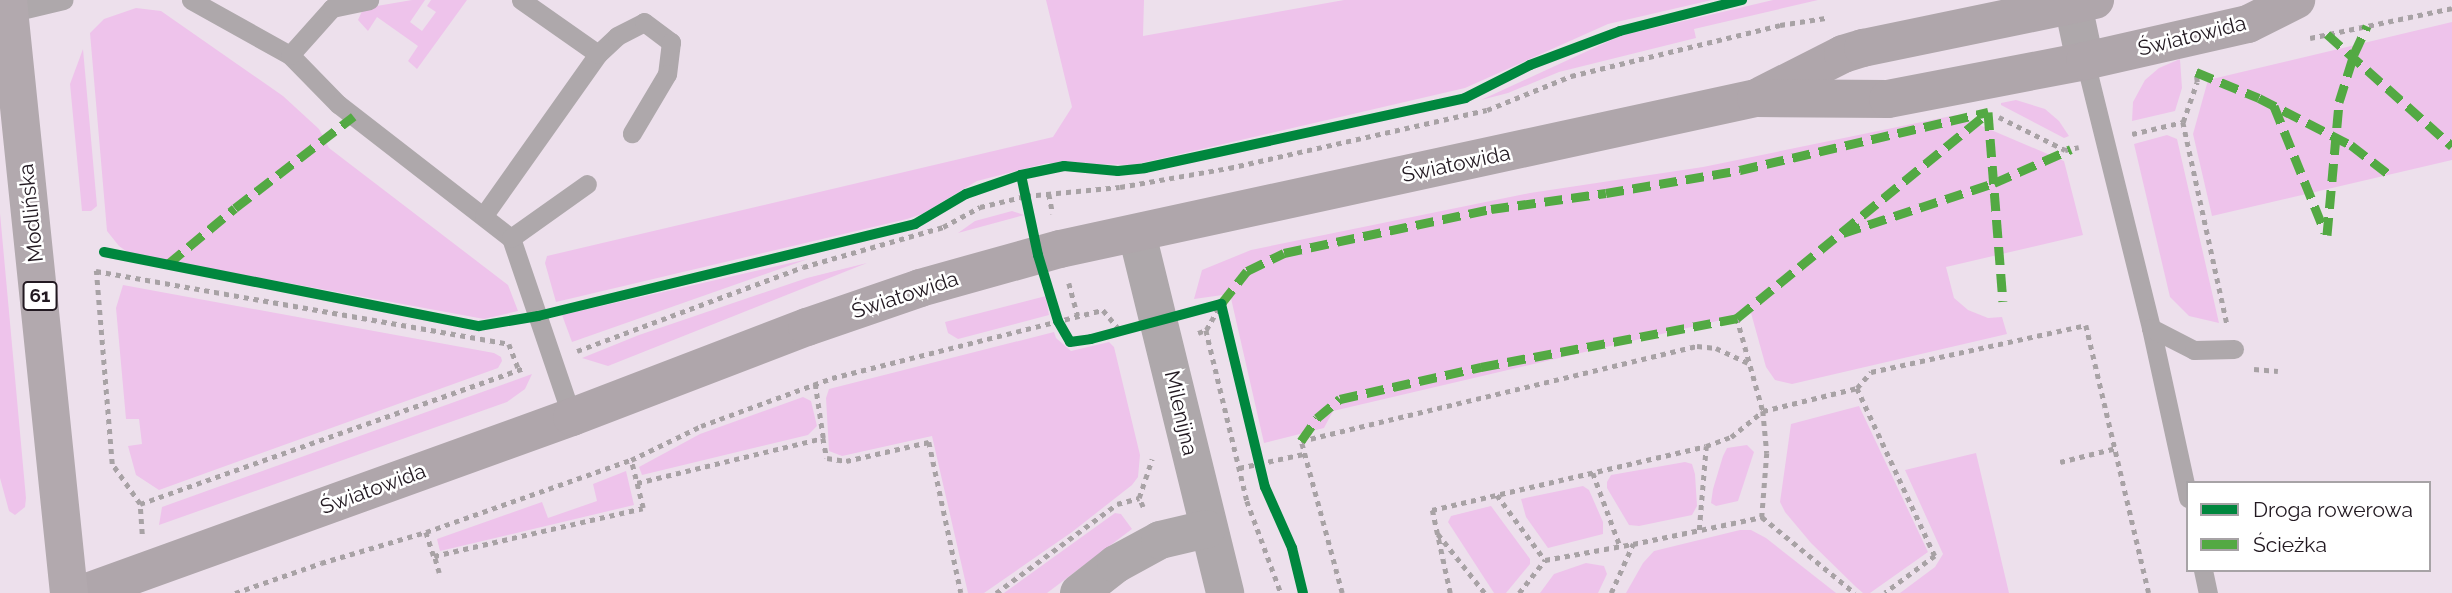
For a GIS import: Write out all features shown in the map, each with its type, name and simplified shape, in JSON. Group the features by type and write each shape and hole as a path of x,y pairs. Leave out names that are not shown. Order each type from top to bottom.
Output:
{"main road":[{"name":"Modlińska","path":"8,7 69,593"}],"street":[{"name":"Światowida","path":"1756,97 1880,100 2085,61 2248,24 2296,0"},
{"name":"Światowida","path":"84,593 920,288 1038,255 1756,97 1843,54 2080,1 2085,61"},
{"name":"Milenijna","path":"1137,234 1161,321 1207,529 1225,593"},
{"path":"1079,593 1116,565 1160,540 1207,529"}],"lane":[{"path":"8,7 63,0"},
{"path":"191,0 290,55 338,104 511,238 572,417"},
{"path":"290,55 332,8 369,0"},
{"path":"521,0 598,54"},
{"path":"484,215 598,54 617,36 644,22 671,42 667,74 632,133"},
{"path":"2085,61 2151,328 2186,489"},
{"path":"511,238 587,184"},
{"path":"2151,328 2194,350 2234,349"},
{"path":"2203,572 2208,593"}],"path":[{"path":"519,370 509,344 96,271 112,464 140,504 554,360 803,267 943,227 980,207 1025,191 1119,187 1229,169 1486,110 1584,73 1780,25 1830,18"},
{"path":"2183,122 2239,367 2278,371"},
{"path":"1025,191 1038,255 1061,327"},
{"path":"866,236 915,224 925,218"},
{"path":"235,593 321,563 426,532 631,460 701,426 815,384 1061,327 1103,310 1118,335 1221,304"},
{"path":"1221,304 1224,317"},
{"path":"1206,330 1221,304"},
{"path":"1737,318 1763,411 1767,453 1762,517"},
{"path":"466,324 479,326"},
{"path":"1450,593 1432,510 1706,446 1731,437 1763,411 1857,388 1871,372 2086,325 2150,593"},
{"path":"1342,593 1301,441 1697,346 1716,348 1748,363"},
{"path":"815,384 827,458 846,461 929,442 961,593"},
{"path":"1857,388 1935,556 1885,593"},
{"path":"637,483 822,438"},
{"path":"1699,530 1706,446"},
{"path":"2060,462 2116,448"},
{"path":"1257,449 1263,475"},
{"path":"1239,468 1304,454"},
{"path":"1153,456 1139,498 1160,540"},
{"path":"434,556 643,508 631,460"},
{"path":"1593,473 1620,546"},
{"path":"1497,495 1545,561"},
{"path":"996,593 1116,504 1139,498"},
{"path":"1519,593 1545,561 1762,517"},
{"path":"1762,517 1855,593"},
{"path":"426,532 439,573"},
{"path":"1437,532 1485,593"},
{"path":"1611,593 1633,544"}],"shaded area":[{"path":"425,0 410,22 422,31 436,12 427,6 431,0 467,0 417,69 408,61 418,46 377,17 368,31 358,20 362,11 371,7"},
{"path":"1046,0 1144,0 1143,36 1344,0 1712,0 1608,24 1465,88 1133,165 1047,163 977,181 922,214 907,219 556,302 545,263 547,256 1053,137 1072,107"},
{"path":"1773,0 1818,0 1694,29 1696,38 1559,72 1508,93 1481,100 1620,36"},
{"path":"136,8 161,11 283,96 319,129 329,148 508,285 518,311 484,319 130,254 119,246 107,231 90,33 104,19"},
{"path":"2452,22 2452,160 2212,216 2193,134 2208,80"},
{"path":"83,49 97,206 91,211 82,211 70,84"},
{"path":"2180,59 2182,88 2175,111 2132,121 2133,102 2145,80 2159,68"},
{"path":"2016,100 2045,109 2059,121 2069,136 2064,138 2001,105"},
{"path":"1956,115 2064,161 2083,235 1946,267 1954,298 1968,310 1988,318 2002,317 2007,334 1792,384 1775,380 1766,367 1751,313 1333,411 1324,428 1264,443 1230,294 1194,299 1202,270 1251,250 1530,193 1703,167"},
{"path":"2167,135 2177,139 2219,323 2189,316 2170,297 2134,144"},
{"path":"1012,211 1024,215 958,233 975,221"},
{"path":"0,213 26,498 25,507 15,515 9,511 0,478"},
{"path":"808,259 572,342 562,315"},
{"path":"867,263 608,366 582,358 639,335 807,278"},
{"path":"123,285 494,353 501,357 502,361 498,368 159,490 136,475 128,446 142,444 139,419 126,419 116,308"},
{"path":"1046,296 1049,315 958,339 948,333 945,322"},
{"path":"1054,332 1056,338 1071,351 1109,342 1114,347 1140,455 1138,477 1132,485 1072,532 984,593 968,593 932,436 842,456 829,451 826,398 829,389"},
{"path":"532,374 525,389 507,402 159,525 162,507"},
{"path":"803,397 811,401 817,426 808,435 642,475 639,467 700,434"},
{"path":"1859,406 1928,552 1870,593 1863,593 1811,543 1780,502 1791,424"},
{"path":"1747,445 1754,452 1738,501 1716,506 1711,503 1713,489 1727,448"},
{"path":"1976,453 2009,593 1900,593 1935,567 1943,554 1905,470"},
{"path":"1685,462 1692,464 1695,474 1697,506 1692,515 1639,526 1629,525 1607,488 1611,475"},
{"path":"626,471 634,505 440,551 437,539 542,502 548,518 597,501 593,484"},
{"path":"1583,486 1589,490 1603,522 1603,534 1548,548 1526,517 1521,499"},
{"path":"1491,506 1530,559 1530,564 1506,593 1494,593 1448,522 1451,516"},
{"path":"1115,513 1121,514 1132,529 1047,593 1004,593"},
{"path":"1740,530 1751,530 1766,538 1836,593 1626,593 1643,563 1654,551"},
{"path":"1586,563 1604,566 1607,574 1598,593 1540,593 1554,574"}],"marked path":[{"path":"2327,235 2339,102 2354,54 2367,26"},
{"path":"2327,34 2452,146"},
{"path":"2196,72 2259,98 2351,145 2391,176"},
{"path":"2274,106 2325,232"},
{"path":"1988,112 2003,301"},
{"path":"1221,304 1247,271 1284,253 1491,209 1740,170 1988,112"},
{"path":"1301,441 1317,418 1340,399 1481,367 1737,318 1986,114"},
{"path":"168,264 235,208 354,116"},
{"path":"1843,233 1994,183 2071,149"}],"cycle path":[{"path":"1021,175 1064,166 1118,171 1145,168 1465,98 1530,65 1620,31 1742,0"},
{"path":"104,252 479,326 538,316 915,224 966,194 1021,175 1038,255 1058,321 1070,342 1091,339 1221,304 1265,487 1292,548 1303,593"}]}
